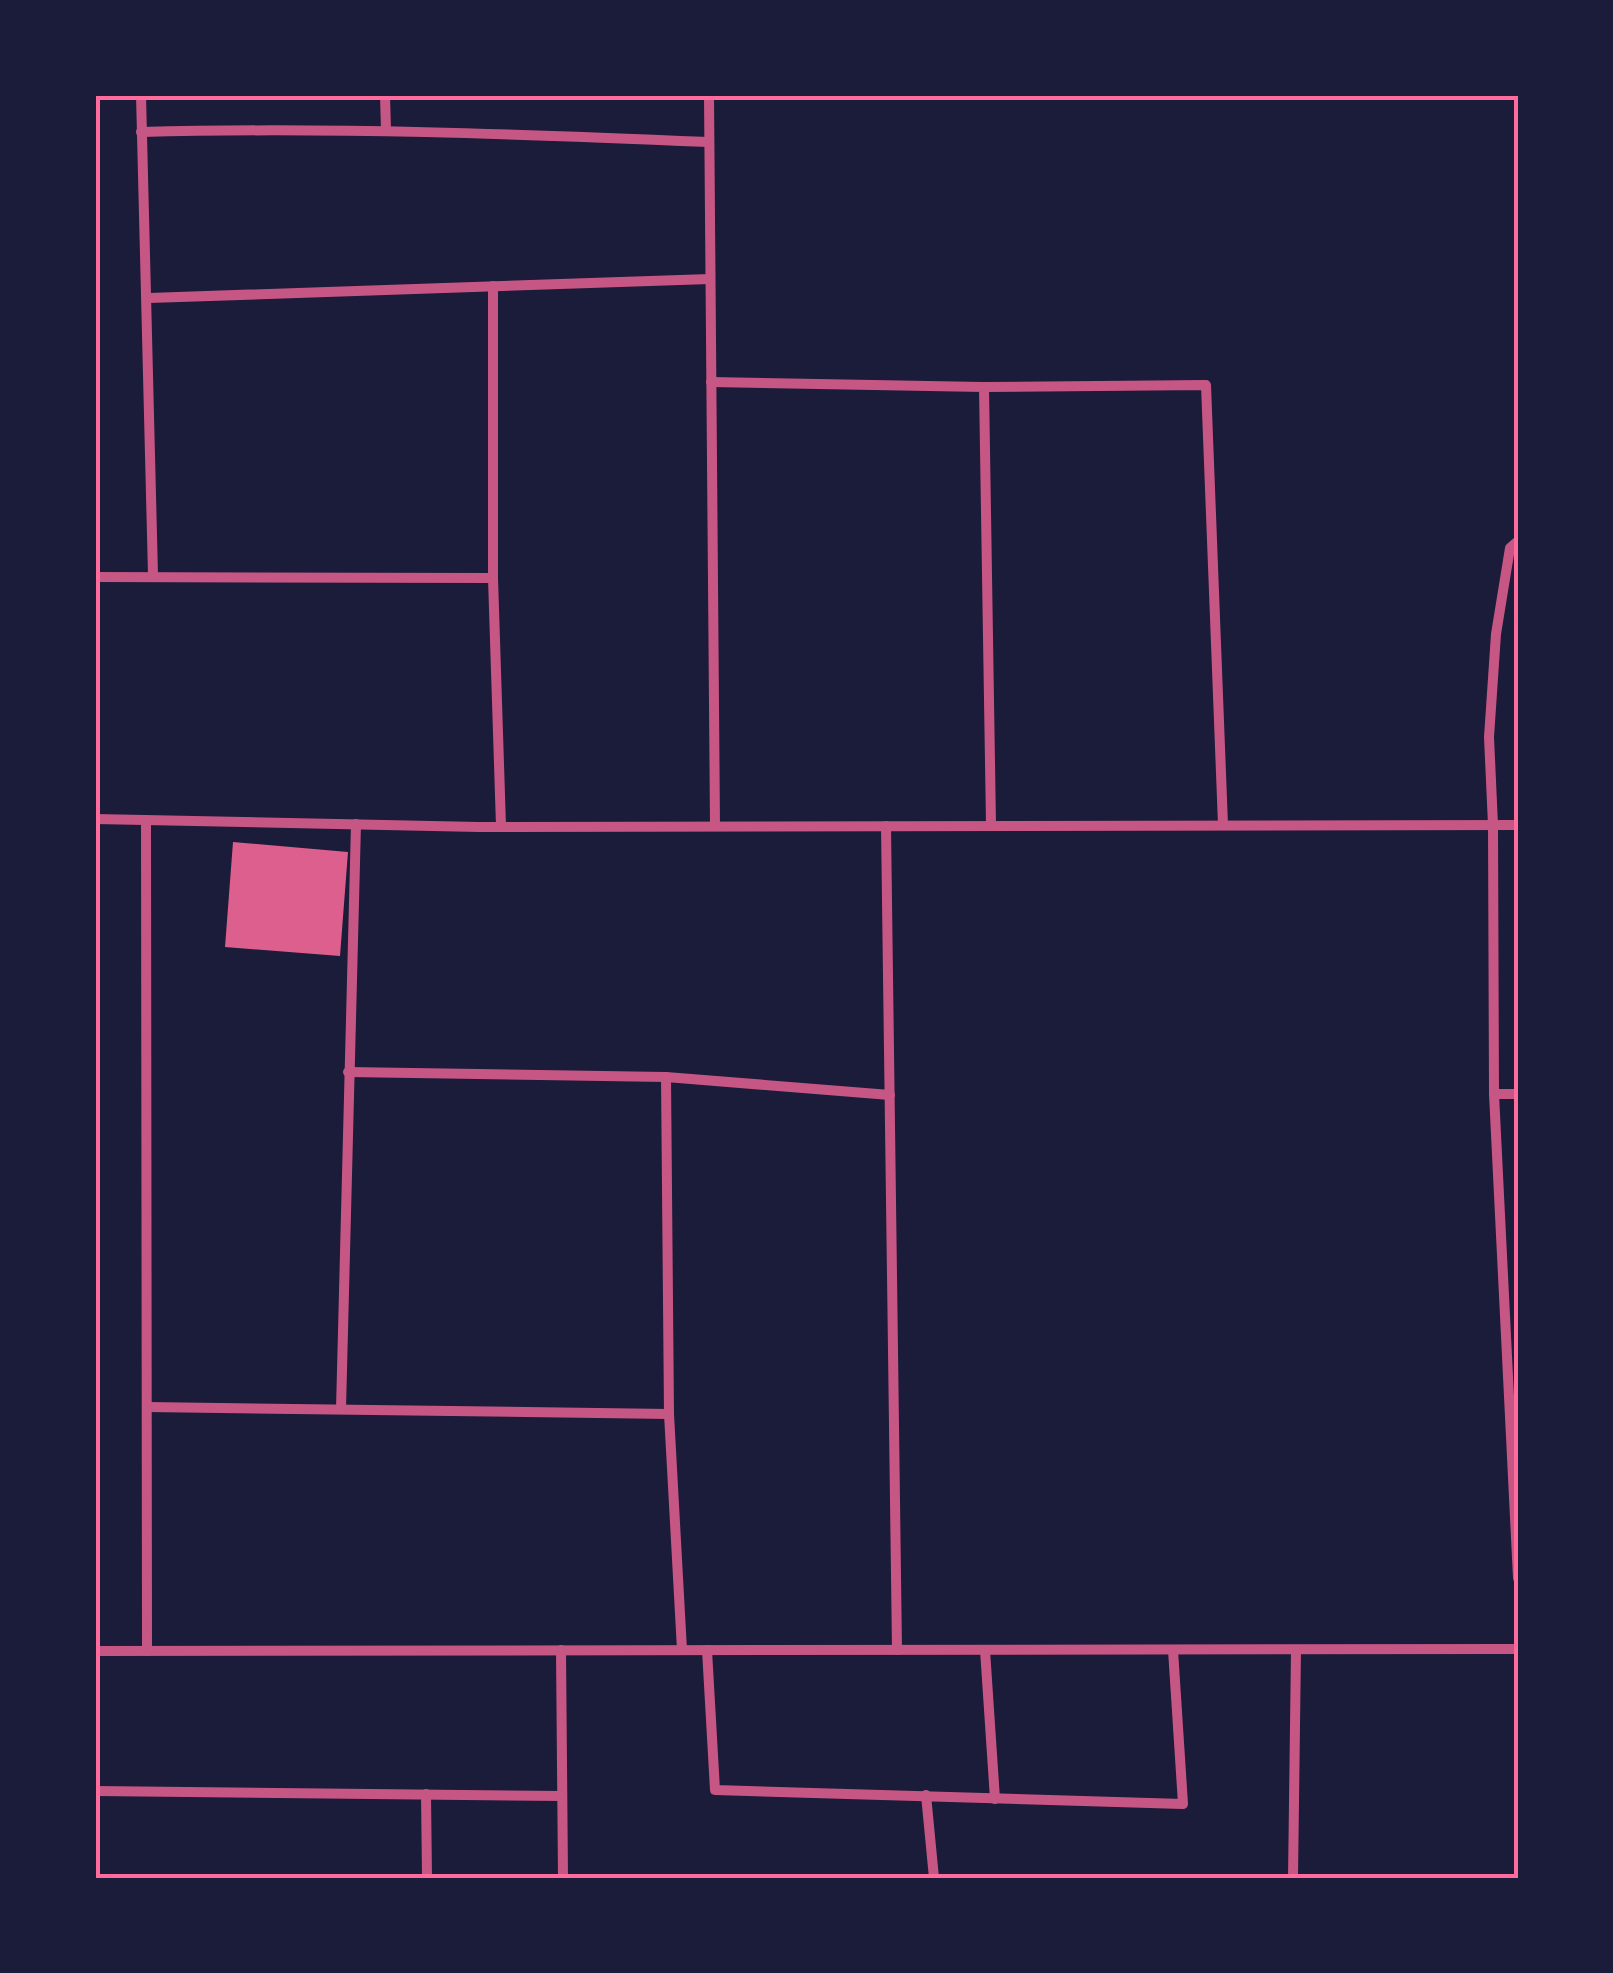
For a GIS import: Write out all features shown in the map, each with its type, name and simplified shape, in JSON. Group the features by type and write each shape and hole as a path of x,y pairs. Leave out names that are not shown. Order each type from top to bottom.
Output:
{"street":[{"path":"141,95 153,576"},
{"path":"385,95 386,131"},
{"path":"709,95 715,826"},
{"path":"141,132 386,131 709,142"},
{"path":"148,298 710,279"},
{"path":"493,286 494,578 501,826"},
{"path":"712,382 984,387 1206,385 1223,826"},
{"path":"984,387 991,826"},
{"path":"1518,540 1510,548 1496,634 1488,737 1494,1094 1518,1578"},
{"path":"95,577 494,578"},
{"path":"95,818 501,826 1518,825"},
{"path":"146,820 146,1650"},
{"path":"341,1409 356,824"},
{"path":"886,826 897,1650"},
{"path":"348,1072 666,1077 890,1095"},
{"path":"666,1077 668,1414 682,1650"},
{"path":"1494,1094 1518,1094"},
{"path":"146,1406 668,1414"},
{"path":"95,1650 1518,1649"},
{"path":"561,1650 562,1878"},
{"path":"707,1650 714,1790 1183,1804 1173,1650"},
{"path":"985,1650 995,1799"},
{"path":"1293,1878 1296,1650"},
{"path":"95,1791 562,1796"},
{"path":"426,1794 426,1878"},
{"path":"926,1795 934,1878"}],"building":[{"path":"233,842 348,852 340,956 225,947"}]}
